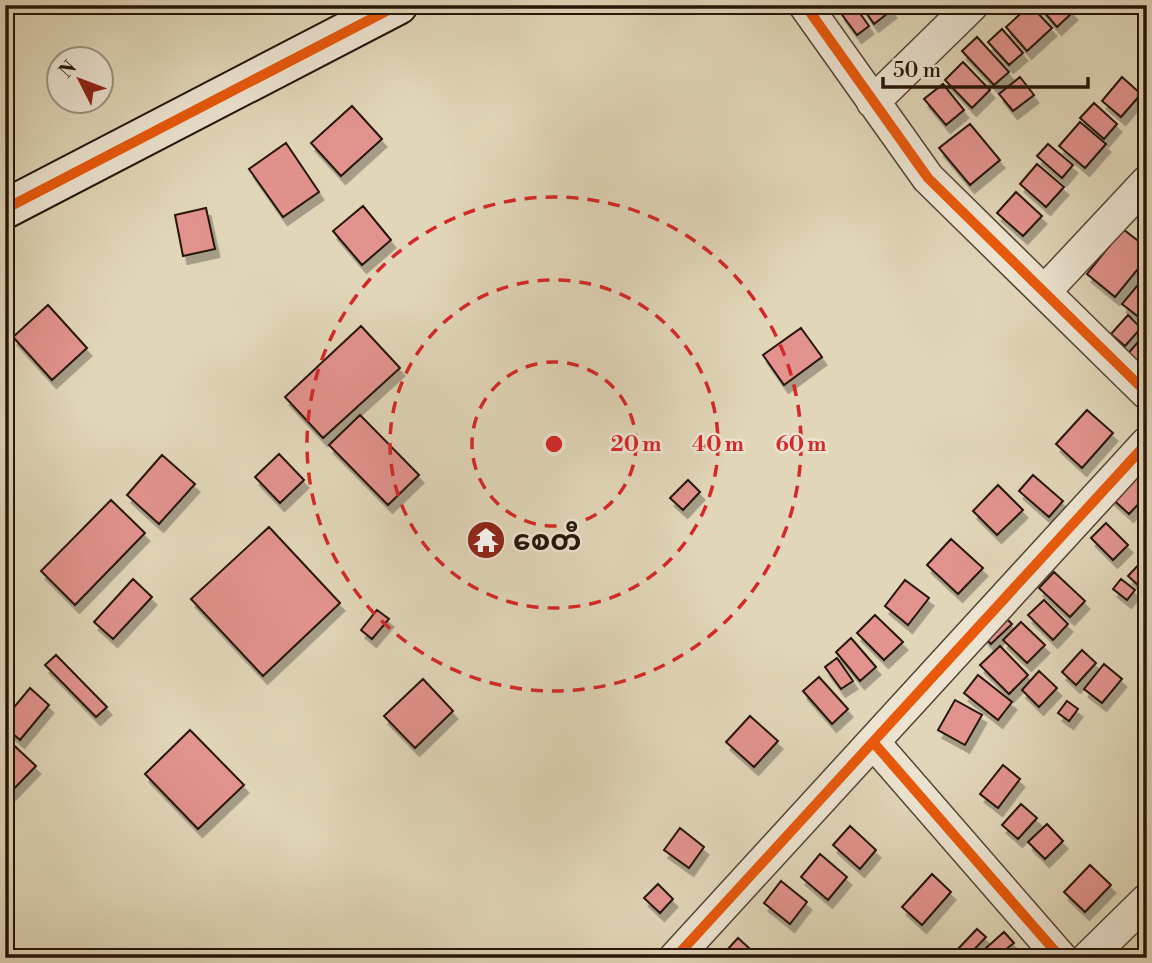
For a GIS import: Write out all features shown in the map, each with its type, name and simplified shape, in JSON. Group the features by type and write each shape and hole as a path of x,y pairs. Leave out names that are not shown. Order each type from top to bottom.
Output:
{"street":[{"path":"5,209 398,5"},
{"path":"805,5 928,178 1147,393"},
{"path":"873,102 972,5"},
{"path":"1044,292 1147,182"},
{"path":"675,958 1147,443"},
{"path":"873,742 1061,958"},
{"path":"1088,958 1147,900"}],"building":[{"path":"849,5 854,5 869,26 857,35 840,12"},
{"path":"861,5 889,5 892,10 874,24"},
{"path":"1030,5 1052,28 1027,51 1006,27"},
{"path":"1038,5 1066,5 1073,12 1057,27"},
{"path":"1002,29 1023,53 1009,65 988,42"},
{"path":"977,37 1009,72 994,85 962,51"},
{"path":"963,62 990,90 972,108 945,80"},
{"path":"1020,77 1034,95 1013,111 999,94"},
{"path":"1122,77 1141,94 1121,117 1102,101"},
{"path":"943,84 964,110 946,125 924,99"},
{"path":"1094,103 1117,124 1104,139 1080,118"},
{"path":"352,106 382,139 341,176 311,143"},
{"path":"1080,122 1106,144 1085,168 1059,146"},
{"path":"970,124 1000,160 970,185 939,148"},
{"path":"286,143 319,192 283,217 249,169"},
{"path":"1048,144 1073,165 1062,178 1037,156"},
{"path":"1037,164 1064,187 1046,207 1020,184"},
{"path":"1016,192 1042,216 1023,236 997,213"},
{"path":"363,206 391,240 362,265 333,231"},
{"path":"206,208 215,249 183,256 175,215"},
{"path":"1123,229 1147,248 1147,258 1115,297 1087,274"},
{"path":"1147,274 1147,319 1145,322 1122,304"},
{"path":"48,305 87,348 52,380 13,337"},
{"path":"1128,315 1141,328 1125,346 1111,334"},
{"path":"361,326 400,368 323,438 285,397"},
{"path":"801,328 822,357 784,385 763,355"},
{"path":"1145,334 1147,336 1147,377 1125,357"},
{"path":"1087,410 1113,433 1082,468 1056,444"},
{"path":"360,415 419,475 388,505 329,445"},
{"path":"279,454 304,480 280,503 255,477"},
{"path":"162,455 195,484 159,524 127,495"},
{"path":"1147,455 1147,495 1129,514 1109,496"},
{"path":"1033,475 1063,501 1049,517 1019,491"},
{"path":"688,480 700,492 683,510 670,498"},
{"path":"998,485 1023,510 997,535 973,511"},
{"path":"111,500 145,533 75,605 41,571"},
{"path":"1106,523 1128,545 1113,560 1091,538"},
{"path":"269,527 340,603 263,676 191,599"},
{"path":"951,539 983,568 958,594 927,565"},
{"path":"1142,561 1147,565 1147,577 1139,586 1128,576"},
{"path":"1054,572 1085,601 1070,617 1039,588"},
{"path":"133,579 152,597 113,639 94,622"},
{"path":"1121,579 1135,590 1127,600 1113,589"},
{"path":"905,580 929,598 908,625 885,606"},
{"path":"1044,600 1068,624 1053,640 1028,615"},
{"path":"377,610 389,619 372,639 361,630"},
{"path":"1001,613 1012,624 991,644 980,632"},
{"path":"875,615 903,642 884,660 857,633"},
{"path":"1021,622 1045,645 1027,663 1003,640"},
{"path":"851,638 876,667 860,681 836,652"},
{"path":"1000,646 1028,675 1009,694 980,665"},
{"path":"1082,650 1096,663 1076,685 1062,672"},
{"path":"56,655 107,707 96,717 45,665"},
{"path":"837,658 853,681 841,689 825,667"},
{"path":"1104,664 1122,679 1102,703 1084,689"},
{"path":"1039,671 1057,688 1039,707 1022,690"},
{"path":"978,675 1012,702 998,720 964,693"},
{"path":"819,677 848,709 832,724 803,691"},
{"path":"423,679 453,711 415,748 384,716"},
{"path":"30,688 49,705 20,740 5,727 5,718"},
{"path":"955,700 982,715 965,745 938,730"},
{"path":"1067,701 1078,709 1069,721 1058,713"},
{"path":"750,716 778,741 754,767 726,742"},
{"path":"190,730 244,785 198,829 145,774"},
{"path":"5,737 36,766 5,798"},
{"path":"1003,765 1020,779 998,808 980,794"},
{"path":"1021,804 1037,818 1018,839 1002,825"},
{"path":"1047,824 1063,841 1045,859 1028,842"},
{"path":"850,826 876,850 860,869 833,845"},
{"path":"680,828 704,847 689,868 664,850"},
{"path":"820,854 847,877 828,900 801,877"},
{"path":"1090,865 1111,885 1085,912 1064,892"},
{"path":"932,874 951,892 922,925 902,907"},
{"path":"781,881 807,902 790,924 764,903"},
{"path":"658,884 673,899 660,913 644,898"},
{"path":"977,929 986,937 963,958 956,951"},
{"path":"1004,932 1014,943 995,958 986,948"},
{"path":"738,938 760,958 736,958 727,950"}],"cycle path":[{"path":"5,209 398,5"},
{"path":"805,5 928,178 1147,393"},
{"path":"675,958 1147,443"},
{"path":"873,742 1061,958"}],"place":[{"name":"စေတီ","path":"486,540"}]}
